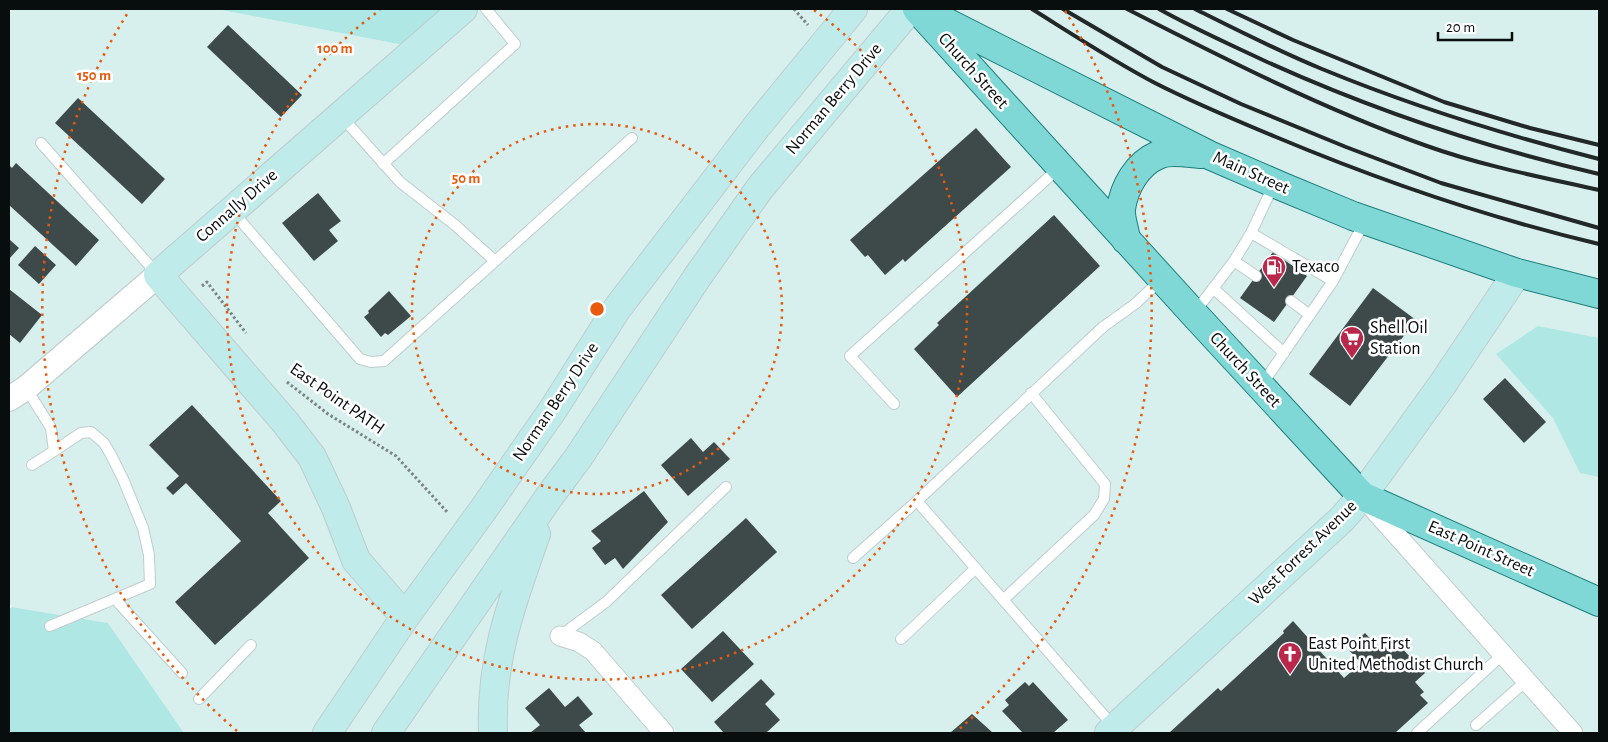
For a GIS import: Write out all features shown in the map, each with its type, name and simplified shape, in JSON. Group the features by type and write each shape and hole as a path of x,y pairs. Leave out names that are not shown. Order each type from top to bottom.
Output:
{"main road":[{"name":"Connally Drive","path":"158,275 462,9"},
{"name":"Norman Berry Drive","path":"327,733 405,617 537,432 616,310 757,126 853,9"},
{"name":"Norman Berry Drive","path":"386,733 578,458 698,276 760,188 910,9"},
{"name":"Church Street","path":"918,9 951,34 1060,167 1362,496"},
{"name":"Main Street","path":"951,34 1274,184 1365,220 1517,273 1599,294"},
{"path":"1126,240 1121,210 1128,186 1142,166 1158,154 1177,152 1209,155"},
{"name":"West Forrest Avenue","path":"1112,731 1342,519 1362,496 1442,385 1517,273"},
{"path":"158,275 285,422 312,457 336,508 356,560 405,617"},
{"name":"East Point Street","path":"1362,496 1599,602"},
{"path":"493,733 494,678 501,640 509,611 549,498"}],"street":[{"name":"Connally Drive","path":"18,394 158,275"},
{"name":"Church Street","path":"1362,496 1573,733"},
{"path":"560,636 579,642 593,651 664,733"}],"lane":[{"path":"384,164 515,44 486,9"},
{"path":"341,116 400,182 455,225 495,261"},
{"path":"232,211 360,359 371,362 384,361 632,138"},
{"path":"41,143 158,275"},
{"path":"894,404 850,356 1060,167"},
{"path":"1194,314 1234,261 1251,233 1274,184"},
{"path":"1260,387 1333,281 1365,220"},
{"path":"1251,233 1333,281"},
{"path":"1234,261 1256,276"},
{"path":"853,558 917,501 1102,327 1135,304 1162,279"},
{"path":"1213,288 1284,353"},
{"path":"1291,301 1310,315"},
{"path":"1003,600 1094,515 1104,499 1105,484 1031,393"},
{"path":"18,394 51,428 54,452"},
{"path":"32,465 81,433 91,432 104,443 123,479 143,528 149,556 150,584 50,626"},
{"path":"560,636 606,602 726,487"},
{"path":"917,501 976,568 1112,731"},
{"path":"901,639 976,568"},
{"path":"115,599 182,673"},
{"path":"200,699 251,645"},
{"path":"1417,733 1502,655"},
{"path":"1476,725 1526,681"}],"path":[{"path":"794,9 810,28"},
{"path":"199,288 207,282 248,335"},
{"name":"East Point PATH","path":"284,379 328,414 396,456 448,513"}],"shaded area":[{"path":"9,9 216,9 419,48 471,9 1599,9 1599,733 184,733 108,623 12,607 9,602"},
{"path":"216,9 471,9 419,48"},
{"path":"1538,326 1599,338 1599,477 1580,473 1553,418 1496,354"},
{"path":"12,607 108,623 184,733 9,733 9,609"}],"building":[{"path":"228,25 302,95 281,117 207,47"},
{"path":"78,98 165,179 142,204 55,123"},
{"path":"976,128 1011,167 905,262 903,259 885,275 868,255 865,257 850,240"},
{"path":"16,163 99,240 76,266 9,205 9,165 12,168"},
{"path":"318,193 341,221 329,230 338,241 314,261 282,223"},
{"path":"1054,215 1100,266 957,397 914,349 939,325 937,323"},
{"path":"9,239 19,248 9,259"},
{"path":"35,246 56,265 39,284 18,265"},
{"name":"Texaco","path":"1273,252 1307,276 1274,322 1240,298"},
{"path":"1373,288 1416,320 1350,406 1309,374"},
{"path":"9,289 42,315 20,343 9,334"},
{"path":"389,291 411,316 388,335 385,333 381,337 364,317"},
{"path":"1505,378 1546,422 1524,443 1483,399"},
{"path":"192,405 281,501 268,513 309,558 215,645 175,602 241,541 186,483 173,495 166,488 179,476 149,445"},
{"path":"691,438 703,452 714,442 730,459 688,496 661,465"},
{"path":"644,491 668,522 623,569 615,558 605,565 592,548 601,541 591,531"},
{"path":"746,518 777,552 692,629 661,595"},
{"name":"East Point First United Methodist Church","path":"1293,621 1344,678 1361,663 1348,649 1365,633 1378,647 1382,644 1391,653 1399,645 1425,673 1415,682 1424,692 1420,695 1428,703 1395,733 1169,733 1218,688 1221,691 1284,633 1283,631"},
{"path":"723,631 754,664 712,702 681,669"},
{"path":"761,679 775,694 765,704 780,720 766,733 724,733 714,722"},
{"path":"1025,682 1029,686 1033,682 1068,720 1053,733 1023,733 1002,711 1009,705 1005,700"},
{"path":"549,688 565,707 578,696 593,714 579,725 586,733 530,733 540,725 525,708"},
{"path":"972,714 993,733 950,733"}],"railway":[{"path":"1032,9 1108,57 1155,83 1276,137 1355,169 1436,197 1558,234 1599,244"},
{"path":"1063,9 1162,67 1241,104 1346,147 1441,183 1599,228"},
{"path":"1127,9 1312,100 1388,132 1427,146 1512,171 1599,190"},
{"path":"1159,9 1265,61 1346,96 1429,126 1513,152 1599,174"},
{"path":"1195,9 1290,55 1356,83 1494,130 1599,159"},
{"path":"1227,9 1293,40 1444,102 1530,128 1599,145"}],"place":[{"name":"Texaco","path":"1274,288"},
{"name":"Shell Oil Station","path":"1352,359"},
{"name":"East Point First United Methodist Church","path":"1290,675"}]}
